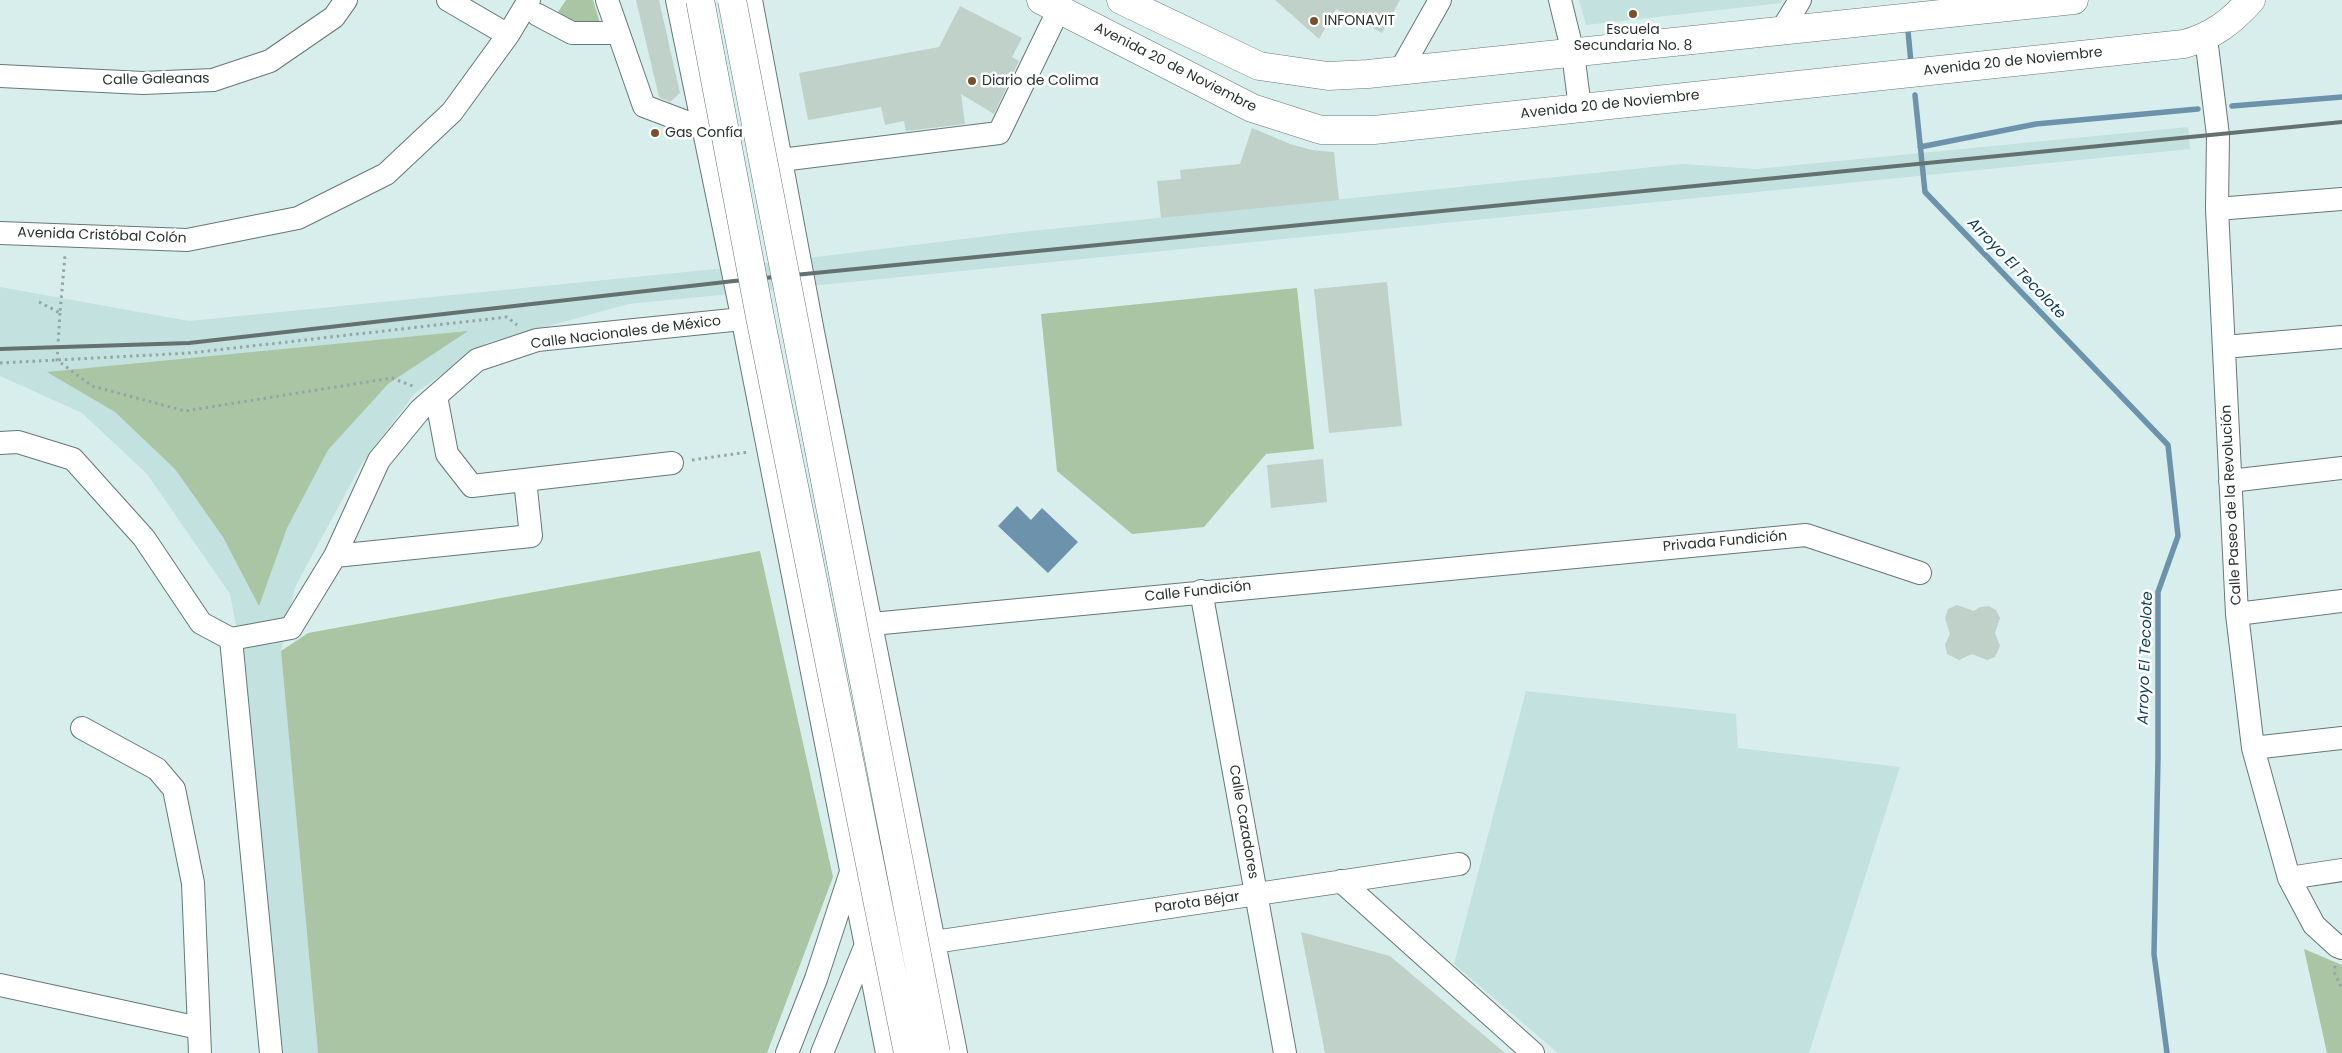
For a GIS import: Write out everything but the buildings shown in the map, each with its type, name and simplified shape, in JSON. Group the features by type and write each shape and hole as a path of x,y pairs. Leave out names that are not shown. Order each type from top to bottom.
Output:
{"main road":[{"path":"700,0 762,327 908,1053"},
{"path":"732,0 936,1053"},
{"path":"1121,0 1260,66 1328,76 1400,71 2074,0"},
{"path":"2206,38 2237,16 2251,0"},
{"name":"Avenida 20 de Noviembre","path":"1050,5 1252,108 1321,130 1374,130 2174,45 2206,38"}],"street":[{"name":"Calle Galeanas","path":"0,76 143,83 213,80 270,61 334,17 346,0"},
{"path":"448,0 508,35 538,5 572,33 618,33"},
{"path":"607,0 644,106 702,128"},
{"path":"677,0 741,312 850,874 887,1053"},
{"path":"751,0 807,296 956,1053"},
{"path":"1400,71 1440,0"},
{"path":"1560,0 1573,53 1580,108"},
{"path":"1782,31 1800,0"},
{"path":"781,160 999,133 1050,5"},
{"name":"Avenida Cristóbal Colón","path":"0,232 186,240 298,218 386,174 452,112 508,35"},
{"name":"Calle Paseo de la Revolución","path":"2206,38 2218,135 2217,209 2237,614 2253,748 2288,878 2314,924 2336,946 2342,948"},
{"path":"2217,209 2342,199"},
{"path":"724,232 738,246 758,251 773,249 788,238 794,224"},
{"path":"741,312 752,293 779,286 794,287 807,296"},
{"name":"Calle Nacionales de México","path":"231,639 291,628 335,556 379,460 420,410 477,360 538,340 741,312"},
{"path":"2224,347 2342,337"},
{"path":"436,396 448,454 472,486 672,463"},
{"path":"0,443 18,442 73,459 144,538 200,623 231,639 271,1053"},
{"path":"2230,481 2342,468"},
{"path":"335,556 532,536 525,480"},
{"name":"Privada Fundición","path":"1525,561 1806,535 1920,573"},
{"name":"Calle Fundición","path":"872,624 1525,561"},
{"name":"Calle Cazadores","path":"1201,591 1285,1053"},
{"path":"2237,614 2342,601"},
{"path":"82,728 157,769 174,789 193,883 200,1053"},
{"path":"2253,748 2342,738"},
{"name":"Parota Béjar","path":"934,942 1459,864"},
{"path":"2288,878 2342,870"},
{"path":"787,1053 816,979 850,874"},
{"path":"1341,881 1533,1053"},
{"path":"822,1053 865,947"},
{"path":"0,985 199,1028"}],"path":[{"path":"57,360 67,235"},
{"path":"39,302 60,313"},
{"path":"0,363 190,353 507,317 538,340"},
{"path":"57,360 92,386 185,411 392,378 436,396"},
{"path":"672,463 767,450"}],"shaded area":[{"name":"Escuela Secundaria No. 8","path":"1579,0 1782,0 1781,3 1586,25"},
{"path":"2188,127 2190,149 629,304 486,343 414,394 361,465 295,587 281,651 318,1053 281,1053 246,678 230,594 147,474 82,413 0,376 0,287 189,321 726,268 1012,233 1682,164 1756,169"},
{"path":"1526,691 1736,714 1738,748 1900,767 1809,1053 1558,1053 1454,964"}],"green space":[{"path":"566,0 593,0 600,23 572,25 556,15"},
{"path":"1297,288 1314,449 1266,454 1204,527 1132,534 1057,471 1041,314"},
{"path":"468,331 388,384 328,450 287,528 259,606 223,537 175,469 115,412 47,372"},
{"path":"760,551 833,877 767,1053 318,1053 281,651 308,633"},
{"path":"2304,949 2342,965 2342,1053 2327,1053"}],"water":[{"path":"1017,506 1031,520 1042,508 1078,542 1048,573 998,526"}],"waterway":[{"name":"Arroyo El Tecolote","path":"1908,31 1911,63"},
{"name":"Arroyo El Tecolote","path":"1915,95 1925,192 2168,445 2178,536 2158,592 2158,758 2154,954 2167,1053"},
{"path":"2232,106 2342,97"},
{"path":"1920,147 2036,124 2198,109"}],"railway":[{"path":"0,349 189,343 734,281 2342,122"}],"place":[{"name":"Escuela Secundaria No. 8","path":"1633,14"},
{"name":"INFONAVIT","path":"1314,21"},
{"name":"Diario de Colima","path":"972,81"},
{"name":"Gas Confía","path":"655,133"}]}
